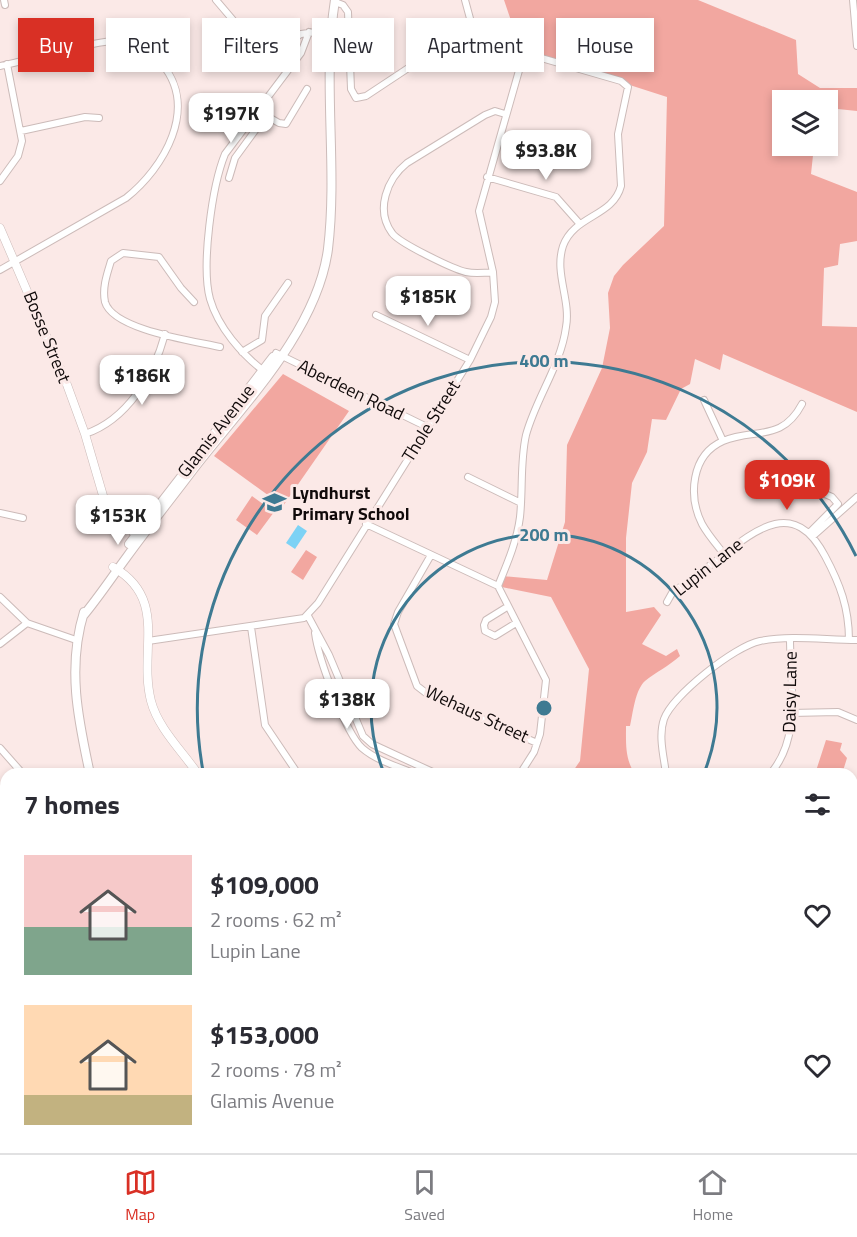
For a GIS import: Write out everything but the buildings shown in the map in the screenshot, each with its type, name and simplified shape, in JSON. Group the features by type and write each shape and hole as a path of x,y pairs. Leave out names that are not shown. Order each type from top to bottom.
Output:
{"main road":[{"name":"Glamis Avenue","path":"333,18 335,1"},
{"name":"Glamis Avenue","path":"89,768 77,714 76,640 82,616 138,537 278,354 310,306 325,265 331,208 331,72"}],"street":[{"path":"216,0 250,40 260,47 278,48 312,32"},
{"path":"465,0 470,18"},
{"path":"853,0 857,46"},
{"path":"335,1 343,5 348,12 351,89 356,98 366,96 406,70"},
{"path":"265,372 242,352 219,319 209,298 207,272 210,221 219,169 225,154 301,53 309,32"},
{"path":"0,181 18,156 21,131 3,65 110,42 133,42 147,48 165,68 176,85 179,98 178,114 171,141 138,187 126,198 0,270"},
{"path":"498,586 513,547 521,503 523,453 527,432 566,330 567,310 560,268 565,242 579,223 611,205 621,186 618,134 628,92 627,86 621,81 544,59"},
{"name":"Thole Street","path":"308,616 470,360 494,310 493,272 478,215 518,72"},
{"path":"258,111 279,123 286,124 307,89"},
{"path":"493,272 464,272 397,238 389,228 384,214 385,193 396,172 407,163 485,115 495,111 505,114"},
{"path":"21,131 85,117 99,118"},
{"path":"229,178 235,158 262,121"},
{"path":"487,177 556,197 579,223"},
{"name":"Bosse Street","path":"0,228 85,434 107,508 116,519 138,537"},
{"path":"194,302 159,257 123,253 113,258 105,289 109,310 127,323 220,347"},
{"path":"242,352 262,340 265,316 288,283"},
{"path":"376,315 470,360"},
{"path":"85,434 121,413 135,396 155,362 165,334"},
{"name":"Aberdeen Road","path":"278,354 427,427"},
{"path":"704,400 723,441"},
{"path":"724,554 701,523 694,485 695,473 703,455 723,441 776,430 793,417 801,404"},
{"path":"806,469 810,488 832,497 838,504 811,535"},
{"path":"468,477 521,503"},
{"path":"811,535 857,497"},
{"path":"0,513 23,519"},
{"name":"Lupin Lane","path":"667,602 672,593 724,554 753,533 770,525 789,522 811,535"},
{"path":"366,524 498,586 545,677 542,723 537,743 523,768"},
{"path":"665,768 662,728 671,708 737,650 762,641 853,640 849,613 842,590 811,535"},
{"name":"Wehaus Street","path":"431,555 398,612 394,624 417,686 430,696 537,743"},
{"path":"115,568 134,582 140,591 147,612 148,684 155,712 165,730 194,768"},
{"path":"0,597 27,623 76,640"},
{"path":"507,607 486,620 485,631 495,636 516,623"},
{"path":"148,641 250,627 308,616 366,739 425,768"},
{"path":"0,644 27,623"},
{"path":"250,627 265,725 294,768"},
{"path":"315,629 326,672 358,743 378,758 402,768"},
{"name":"Daisy Lane","path":"774,768 787,749 792,713 790,639"},
{"path":"792,713 838,712 857,720"},
{"path":"0,748 18,768"}],"shaded area":[{"path":"504,0 698,0 796,40 798,74 820,88 857,88 857,111 838,109 838,90 772,90 772,156 813,156 811,174 857,192 857,241 840,244 838,265 824,268 822,326 857,327 857,412 723,354 720,370 695,359 690,384 681,389 666,420 652,419 647,452 632,483 626,538 626,612 654,607 661,615 642,644 666,656 677,649 680,656 645,681 637,696 630,726 626,726 626,746 632,768 575,768 580,761 589,669 551,597 497,586 502,576 547,580 565,522 567,445 602,368 610,328 608,293 614,276 623,265 664,226 667,97 589,72 654,72 654,18 556,18 556,61 544,57 544,18 510,18"},
{"path":"283,374 349,411 283,506 214,456"},
{"path":"252,496 274,512 257,535 236,520"},
{"path":"306,550 317,557 303,580 291,572"},
{"path":"826,740 842,743 840,750 847,758 844,768 817,768"}],"water":[{"path":"298,525 307,531 295,549 286,543"}],"place":[{"name":"Lyndhurst Primary School","path":"274,503"}]}
